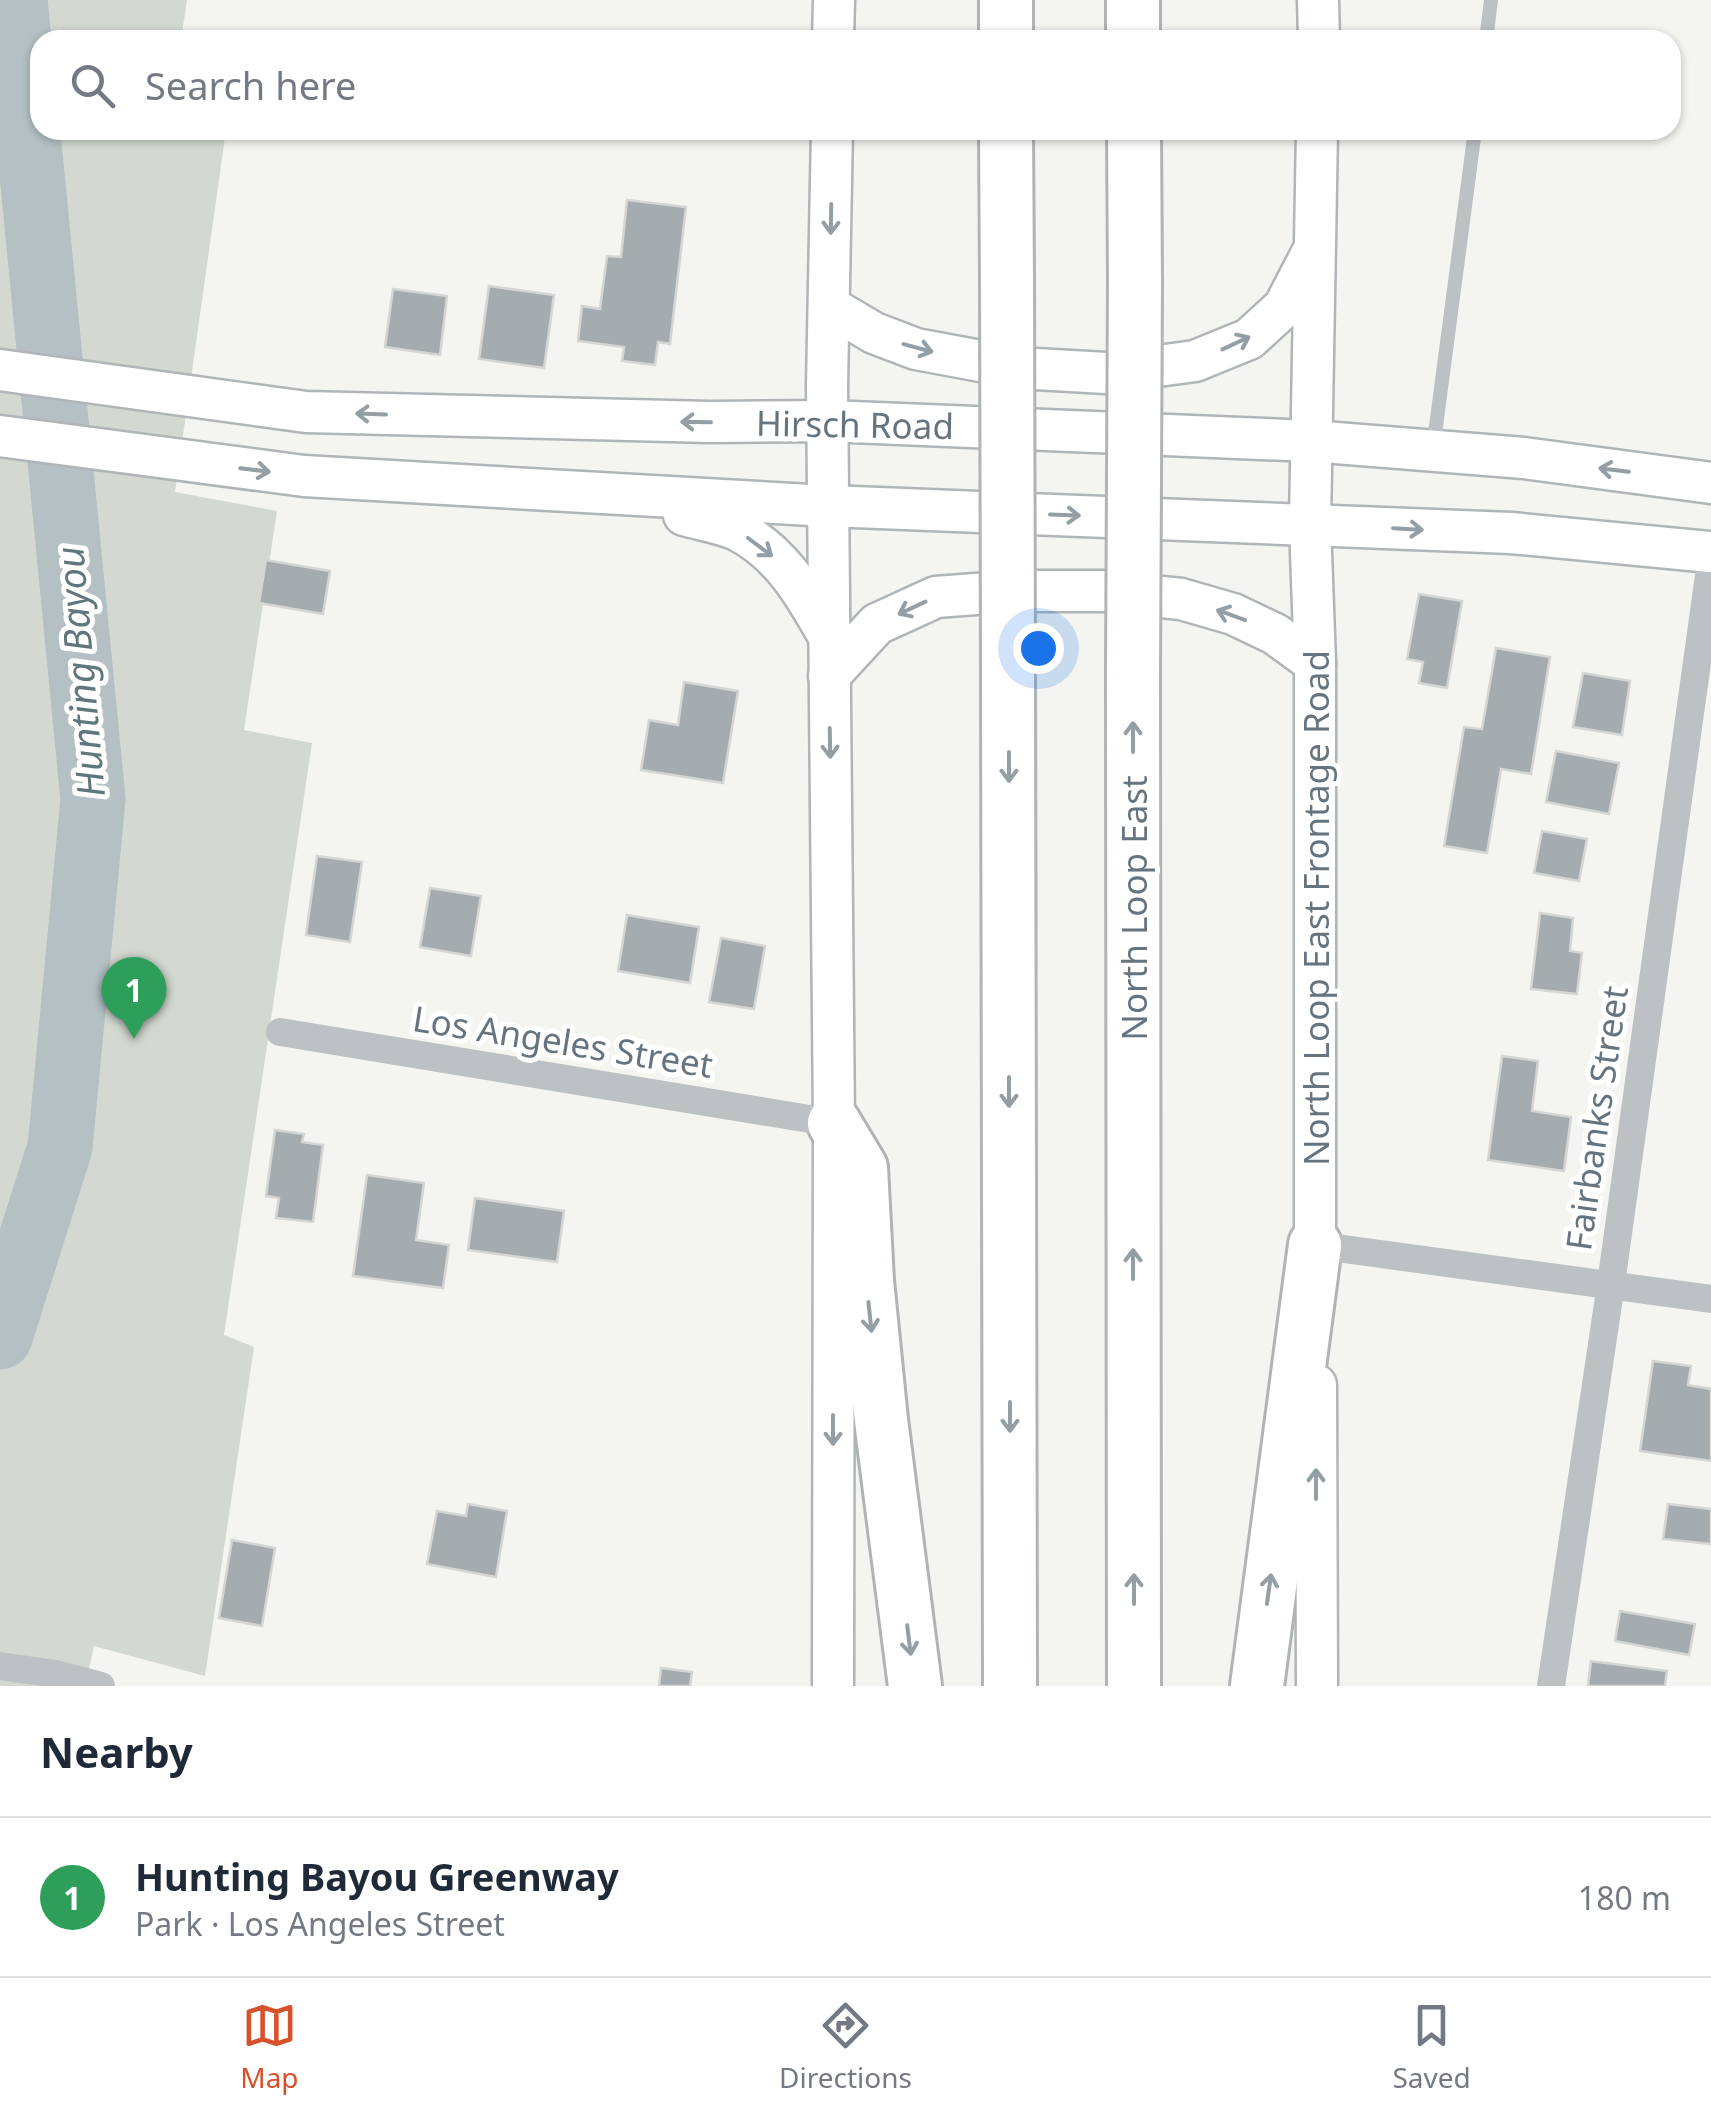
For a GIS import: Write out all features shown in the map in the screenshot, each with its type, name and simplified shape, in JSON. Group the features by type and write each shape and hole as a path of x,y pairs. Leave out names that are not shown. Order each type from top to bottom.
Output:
{"highway":[{"path":"1006,0 1006,30"},
{"path":"1133,0 1133,30"},
{"path":"1006,140 1010,1686"},
{"name":"North Loop East","path":"1134,140 1134,1686"},
{"path":"834,1123 861,1168 868,1301 914,1686"},
{"path":"1257,1686 1315,1245"}],"main road":[{"path":"833,30 834,0"},
{"path":"1318,0 1319,30"},
{"path":"832,140 827,386 834,1123 833,1686"},
{"name":"North Loop East Frontage Road","path":"1317,140 1310,524 1315,663 1317,1686"},
{"path":"830,308 874,333 916,349 1018,368 1106,373 1195,361 1249,338 1284,308 1315,248"},
{"name":"Hirsch Road","path":"0,370 306,412 693,422 828,421 1311,441 1524,458 1711,483"},
{"path":"0,436 304,476 828,506 1511,534 1711,552"},
{"path":"602,494 735,529 762,546 806,594 829,656"},
{"path":"829,656 877,624 936,597 1016,591 1104,591 1181,598 1232,614 1275,634 1315,663"}],"street":[{"name":"Fairbanks Street","path":"1551,1686 1711,560"},
{"name":"Los Angeles Street","path":"280,1032 834,1123"},
{"path":"1315,1245 1711,1299"},
{"path":"0,1666 56,1674 101,1686"}],"lane":[{"path":"1487,30 1491,0"},
{"path":"1433,450 1474,140"}],"shaded area":[{"path":"0,0 187,0 182,30 30,30 30,140 225,140 175,492 277,511 244,730 312,743 224,1335 254,1347 205,1676 94,1646 85,1686 0,1686"}],"building":[{"path":"627,200 686,207 670,344 658,342 655,365 622,361 624,347 578,341 582,306 600,309 607,256 621,257"},
{"path":"489,286 554,295 544,368 479,359"},
{"path":"393,289 447,296 440,355 385,347"},
{"path":"266,560 330,571 323,614 259,603"},
{"path":"1419,594 1462,601 1447,688 1419,683 1423,662 1407,659"},
{"path":"1496,648 1550,657 1531,774 1501,769 1487,853 1444,846 1464,727 1482,729"},
{"path":"1583,673 1630,681 1622,735 1573,727"},
{"path":"684,682 738,691 723,783 641,770 649,720 678,725"},
{"path":"1556,751 1619,763 1609,814 1546,802"},
{"path":"1542,831 1587,839 1579,881 1534,873"},
{"path":"317,856 362,862 350,942 306,935"},
{"path":"430,888 481,896 471,956 420,947"},
{"path":"1540,913 1573,918 1570,951 1582,953 1577,994 1531,989"},
{"path":"627,915 699,927 690,983 618,971"},
{"path":"721,938 765,946 754,1009 709,1002"},
{"path":"1502,1056 1538,1061 1532,1111 1571,1117 1564,1171 1488,1160"},
{"path":"275,1130 304,1134 302,1142 323,1145 313,1222 276,1218 279,1198 266,1196"},
{"path":"367,1175 424,1183 416,1240 449,1245 443,1288 353,1276"},
{"path":"475,1198 564,1211 557,1262 468,1250"},
{"path":"1653,1361 1691,1366 1688,1385 1711,1389 1711,1461 1640,1451"},
{"path":"468,1504 507,1511 496,1577 427,1564 437,1511 466,1516"},
{"path":"1668,1504 1711,1509 1711,1544 1663,1539"},
{"path":"232,1540 275,1548 262,1626 219,1618"},
{"path":"1620,1611 1695,1624 1689,1655 1615,1641"},
{"path":"1591,1661 1667,1671 1665,1686 1588,1686"},
{"path":"661,1668 692,1672 690,1686 659,1686"}],"waterway":[{"name":"Hunting Bayou","path":"0,1337 60,1147 93,799 15,0"}],"place":[{"name":"Hunting Bayou Greenway","path":"134,1039"}]}
